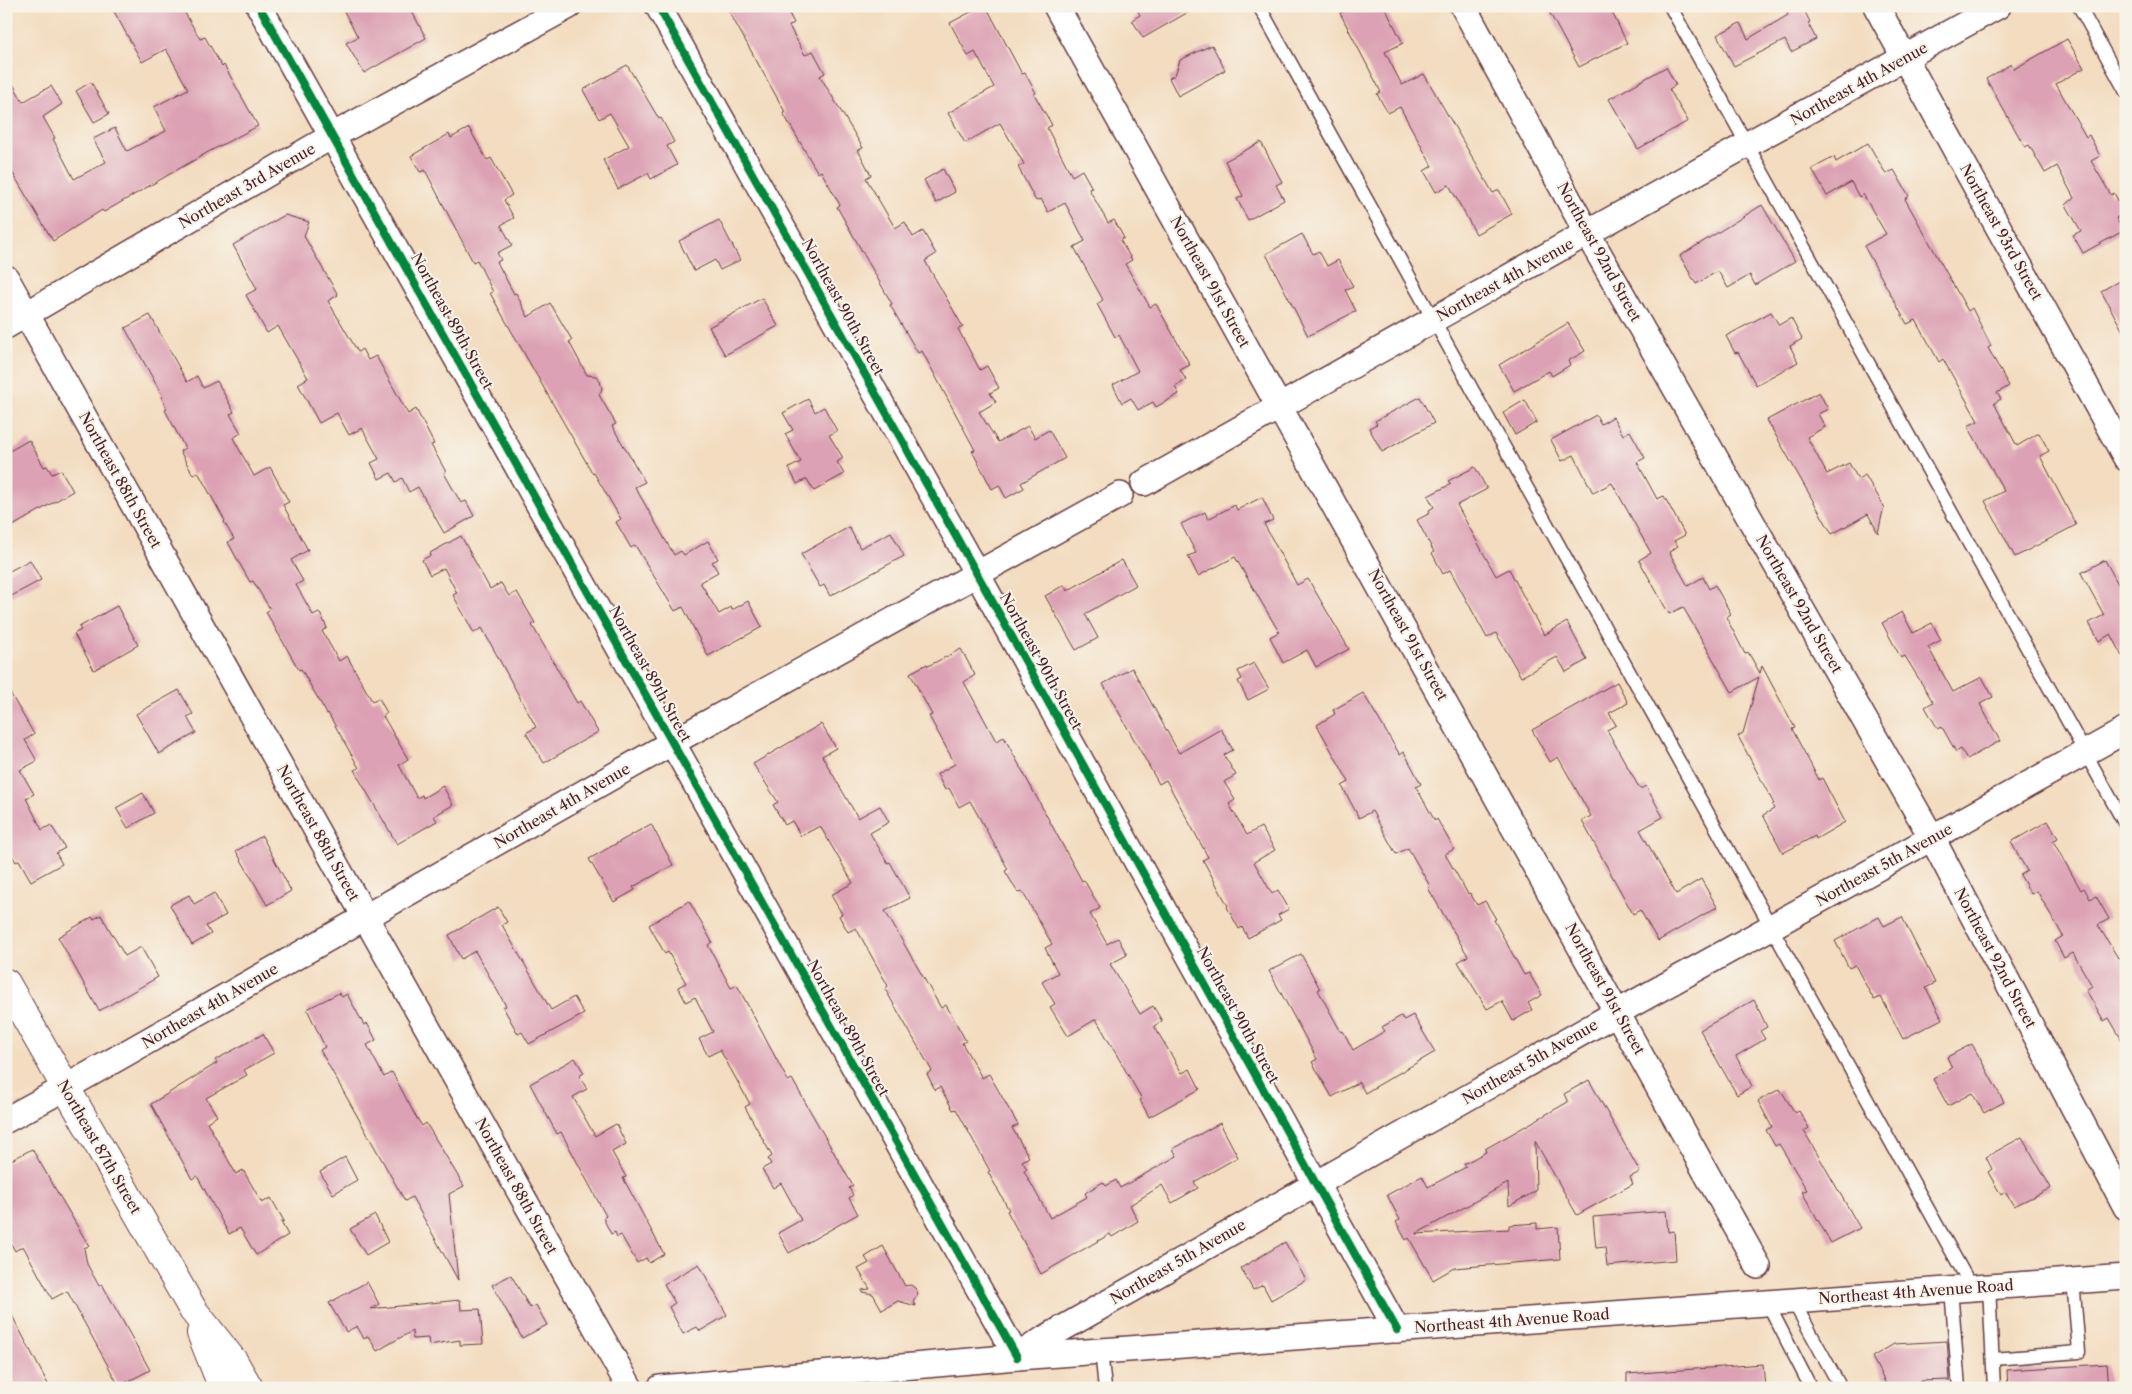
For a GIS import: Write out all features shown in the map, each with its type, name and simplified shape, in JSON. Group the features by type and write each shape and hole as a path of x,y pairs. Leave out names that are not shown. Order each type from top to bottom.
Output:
{"street":[{"name":"Northeast 89th Street","path":"259,6 1016,1357"},
{"name":"Northeast 3rd Avenue","path":"17,321 332,136 569,6"},
{"name":"Northeast 90th Street","path":"658,6 977,574 1397,1330"},
{"name":"Northeast 91st Street","path":"1056,6 1758,1266"},
{"name":"Northeast 92nd Street","path":"1464,6 1587,233 1932,838 2126,1207"},
{"name":"Northeast 93rd Street","path":"1876,6 2126,458"},
{"name":"Northeast 4th Avenue","path":"1144,483 1587,233 1998,6"},
{"name":"Northeast 88th Street","path":"6,278 17,321 366,918 630,1388"},
{"name":"Northeast 4th Avenue","path":"6,1120 366,918 673,742 1120,495"},
{"name":"Northeast 5th Avenue","path":"1016,1357 1044,1339 1618,1012 2126,730"},
{"name":"Northeast 87th Street","path":"6,983 192,1310 223,1388"},
{"name":"Northeast 4th Avenue Road","path":"660,1388 1016,1357 2126,1277"},
{"name":"Northeast 87th Street","path":"192,1310 234,1362 249,1388"}],"lane":[{"path":"1259,6 1970,1288 1993,1359 1994,1388"},
{"path":"1670,6 2126,826"},
{"path":"2079,6 2126,92"},
{"path":"1993,1359 2079,1352 2073,1280"},
{"path":"1959,1388 1970,1288"},
{"path":"1793,1300 1841,1388"},
{"path":"1767,1302 1811,1388"},
{"path":"1101,1351 1105,1388"}],"building":[{"path":"111,6 181,6 200,39 205,37 222,67 224,65 258,126 210,151 104,212 102,210 53,241 6,162 6,72 23,102 51,86 62,104 43,117 74,179 106,162 93,139 115,128 127,151 166,131 154,107 188,89 166,49 142,62"},
{"path":"341,6 409,6 426,38 364,73 346,43 358,37"},
{"path":"726,6 785,6 794,23 789,26 805,55 813,51 825,73 820,76 863,148 858,150 871,175 866,178 895,228 905,222 913,237 923,231 936,254 925,261 963,327 958,329 980,370 987,366 999,388 990,393 996,402 979,412 998,442 1028,426 1035,438 1049,430 1065,458 1021,483 1024,488 1006,498 999,485 992,489 972,451 975,450 922,351 918,353 890,305 892,304 837,207 840,205 821,171 818,173 783,113 785,112"},
{"path":"982,6 986,6 1022,74 1025,73 1036,93 1034,94 1052,125 1047,128 1072,176 1082,170 1092,188 1089,189 1108,223 1114,220 1124,238 1120,240 1132,260 1125,264 1150,307 1156,304 1190,365 1180,370 1186,380 1175,387 1179,394 1156,407 1153,402 1138,410 1131,398 1122,403 1113,385 1138,371 1119,335 1115,337 1097,304 1103,300 1074,247 1085,241 1065,203 1048,212 1041,199 1036,201 1018,167 1024,164 1000,123 965,143 948,113 994,87 975,52 968,56 950,23"},
{"path":"1135,6 1199,6 1143,38 1132,20 1140,15"},
{"path":"1354,6 1384,6 1403,43 1385,52 1402,85 1424,74 1493,193 1499,190 1512,214 1476,234 1449,185 1436,192 1424,171 1432,166 1400,107 1388,113 1377,94 1381,92 1340,13"},
{"path":"1546,6 1609,6 1627,43 1579,67"},
{"path":"1783,6 1802,6 1816,39 1791,52 1785,40 1734,66 1717,35 1740,23 1748,39 1788,15"},
{"path":"2067,39 2084,68 2056,84 2086,137 2089,135 2100,156 2091,161 2111,195 2114,193 2125,213 2116,218 2123,231 2083,253 2073,235 2081,231 2066,205 2074,198 2057,166 2045,173 2029,145 2025,147 1986,79 2011,64 2014,69"},
{"path":"1212,45 1225,70 1178,96 1169,78 1175,75 1180,60"},
{"path":"627,65 674,142 667,146 677,165 651,179 648,173 618,189 603,160 629,146 610,113 599,119 583,90"},
{"path":"1666,67 1676,85 1669,89 1688,121 1638,149 1609,99"},
{"path":"91,82 109,114 94,122 76,91"},
{"path":"469,128 487,160 491,158 512,195 504,200 514,218 501,225 512,245 497,253 501,260 497,262 514,294 516,293 528,317 550,303 572,340 569,342 587,375 596,376 600,381 602,389 599,395 616,424 612,426 645,482 635,487 674,555 681,551 684,555 708,541 718,559 712,562 718,572 700,582 719,614 731,607 732,610 748,601 762,627 708,656 683,607 675,611 635,545 631,548 616,522 621,519 593,474 490,293 493,292 477,260 473,262 425,170 420,172 411,156 449,134 451,138"},
{"path":"1261,142 1282,182 1276,185 1284,200 1248,220 1237,199 1243,196 1225,161"},
{"path":"1868,143 1886,174 1894,170 1909,196 1905,199 1968,311 1972,308 1991,346 1988,348 2009,386 1997,393 2001,399 1994,403 2017,446 2039,433 2049,451 2040,456 2076,525 2015,557 1985,501 2004,491 1968,426 1978,421 1943,359 1939,362 1916,320 1907,324 1864,246 1886,234 1863,194 1859,197 1851,182 1827,196 1812,169 1834,157 1836,162"},
{"path":"943,169 955,192 936,203 924,180"},
{"path":"1762,205 1795,261 1755,285 1750,275 1728,288 1718,271 1696,284 1680,256"},
{"path":"285,215 309,222 304,236 338,295 328,301 358,352 362,349 368,360 376,356 408,414 416,409 434,444 431,445 446,472 444,473 461,503 466,501 474,516 444,533 418,487 409,492 402,478 396,482 391,473 379,479 371,463 379,459 362,428 349,435 337,413 319,423 298,384 308,378 278,326 267,333 246,295 257,289 233,245"},
{"path":"719,220 740,260 720,270 715,260 694,271 679,241"},
{"path":"1302,234 1313,254 1319,251 1327,266 1338,260 1353,286 1345,290 1356,311 1308,336 1266,254"},
{"path":"2126,277 2126,337 2101,291"},
{"path":"762,298 778,326 725,355 709,327"},
{"path":"1771,312 1779,325 1791,318 1802,339 1790,346 1798,362 1756,385 1738,352 1735,353 1726,336"},
{"path":"150,315 187,382 197,376 203,388 217,381 234,412 230,414 241,433 233,438 254,476 270,467 289,502 283,505 308,550 291,560 303,581 296,585 313,615 319,612 323,619 327,628 322,631 339,661 347,656 372,701 379,698 387,713 383,716 408,759 399,765 417,798 422,795 423,798 443,786 453,805 434,816 437,821 397,844 354,770 359,768 328,713 301,669 299,670 266,612 270,609 253,581 250,582 237,559 228,542 234,539 198,472 193,475 180,451 185,448 165,410 167,409 162,395 125,328"},
{"path":"1568,323 1585,351 1568,361 1570,365 1552,376 1549,371 1514,391 1499,365"},
{"path":"1819,392 1828,409 1818,414 1825,427 1807,437 1827,474 1849,463 1858,479 1865,475 1884,506 1878,533 1868,514 1832,534 1767,420"},
{"path":"1420,397 1434,423 1382,452 1369,428 1377,424 1375,421"},
{"path":"808,399 815,412 824,407 837,431 829,435 843,458 837,462 844,474 814,491 807,479 797,484 789,468 801,462 785,434 793,430 783,413"},
{"path":"1525,400 1537,422 1515,435 1503,413"},
{"path":"1596,415 1601,424 1613,417 1623,435 1630,431 1645,458 1637,462 1657,499 1664,496 1685,535 1674,541 1678,546 1669,552 1688,586 1703,577 1709,589 1715,585 1731,614 1726,617 1745,654 1748,652 1760,673 1762,666 1795,728 1792,729 1819,780 1822,778 1845,822 1816,839 1815,836 1783,853 1763,815 1774,809 1772,805 1774,804 1738,736 1743,733 1759,677 1732,692 1683,607 1669,614 1639,560 1651,553 1612,483 1593,493 1574,455 1562,461 1551,440"},
{"path":"29,440 44,467 47,466 52,474 61,470 73,491 6,530 6,453"},
{"path":"1475,467 1487,489 1457,505 1496,576 1509,569 1544,635 1567,622 1587,660 1566,672 1557,657 1521,677 1496,633 1487,638 1450,570 1443,574 1417,520 1430,513 1429,510 1434,507 1428,496 1451,484 1448,481"},
{"path":"1262,497 1273,520 1264,524 1297,585 1308,579 1349,649 1316,667 1307,650 1283,663 1270,637 1279,632 1235,557 1198,576 1188,556 1196,553 1181,524 1205,512 1208,519 1235,505 1237,510"},
{"path":"849,527 860,548 891,532 904,556 830,596 824,585 820,587 801,554"},
{"path":"461,536 490,589 501,583 509,596 517,592 535,623 532,625 577,703 580,701 598,732 544,763 526,733 536,727 482,628 474,633 453,595 457,593 444,568 430,575 422,560 431,555 430,553"},
{"path":"30,560 41,580 6,599 6,573"},
{"path":"1122,560 1136,585 1085,614 1098,638 1076,650 1045,596 1064,585 1067,591"},
{"path":"2105,560 2126,599 2126,662 2111,634 2099,641 2089,623 2104,615 2081,573"},
{"path":"117,606 138,645 94,670 74,634 81,630 79,627"},
{"path":"1902,612 1913,633 1932,623 1941,640 1928,647 1953,692 1982,677 1993,697 1980,704 2000,741 1967,759 1961,749 1956,752 1942,727 1938,729 1925,707 1933,702 1905,656 1901,658 1882,623"},
{"path":"961,649 975,675 964,682 996,741 1004,737 1082,881 1084,880 1100,908 1090,914 1107,944 1118,938 1127,955 1110,964 1140,1014 1153,1006 1162,1021 1154,1026 1182,1073 1190,1069 1200,1089 1149,1117 1140,1100 1142,1099 1096,1019 1068,1036 1050,1007 1055,1004 1042,982 1058,973 1045,948 1052,944 1022,891 1018,893 1005,871 1008,869 970,801 959,807 949,788 945,790 937,774 955,764 929,716 932,715 910,673"},
{"path":"1254,663 1269,689 1248,700 1238,681 1242,679 1238,671"},
{"path":"1132,668 1179,753 1221,729 1233,750 1224,755 1236,775 1224,782 1235,800 1229,804 1247,835 1261,827 1275,850 1254,862 1272,894 1278,890 1289,909 1278,915 1281,920 1248,938 1242,927 1239,929 1227,907 1203,860 1208,857 1166,780 1159,784 1103,684"},
{"path":"1617,682 1628,703 1609,713 1616,725 1607,730 1640,789 1646,786 1663,817 1640,830 1676,894 1701,879 1717,907 1658,941 1640,910 1633,914 1582,821 1591,816 1558,757 1550,762 1532,730"},
{"path":"6,686 34,734 25,740 37,761 20,770 34,794 26,798 42,830 51,825 65,848 56,853 62,864 31,881 19,860 16,862 6,846"},
{"path":"179,690 193,714 187,717 196,733 159,754 136,714"},
{"path":"1363,693 1400,755 1404,752 1421,784 1416,787 1435,821 1437,819 1454,849 1445,854 1468,894 1470,893 1477,905 1485,901 1524,975 1529,973 1542,995 1528,1003 1532,1010 1513,1021 1502,1001 1487,1009 1458,962 1468,956 1428,888 1430,886 1408,848 1396,854 1372,811 1359,818 1342,786 1349,782 1317,725 1335,714 1333,710"},
{"path":"821,724 836,748 822,756 858,818 880,806 889,822 870,833 888,863 890,862 910,898 885,911 941,1008 946,1005 966,1041 962,1043 982,1078 989,1074 1018,1125 1012,1128 1029,1157 1022,1161 1027,1169 1024,1171 1050,1218 1087,1197 1085,1193 1103,1182 1106,1186 1116,1180 1120,1188 1177,1156 1173,1149 1220,1123 1238,1157 1194,1182 1198,1188 1172,1203 1162,1185 1130,1205 1138,1221 1112,1237 1110,1234 1041,1274 1007,1211 1009,1210 988,1172 990,1171 956,1109 953,1110 940,1087 935,1090 927,1074 932,1071 885,989 888,986 856,928 848,932 839,916 842,914 831,895 853,883 820,826 801,836 792,821 785,825 773,805 778,802 753,764"},
{"path":"143,793 154,813 128,828 116,808"},
{"path":"2048,821 2058,838 2053,841 2081,890 2084,888 2090,899 2096,896 2109,919 2098,925 2118,958 2126,954 2126,1047 2109,1018 2104,1021 2086,990 2092,986 2073,953 2064,958 2055,941 2063,936 2037,891 2031,894 2020,875 2027,871 2011,842"},
{"path":"651,824 673,865 633,887 635,890 614,902 589,859"},
{"path":"262,836 291,891 267,905 236,851"},
{"path":"214,893 226,915 206,926 211,934 192,945 170,905 189,895 194,904"},
{"path":"689,901 712,942 708,945 731,988 737,985 788,1081 792,1079 853,1186 849,1188 853,1195 849,1198 858,1214 789,1253 778,1233 801,1220 781,1183 773,1188 762,1169 771,1164 768,1159 772,1156 745,1107 750,1104 720,1050 708,1056 699,1039 713,1032 695,997 686,1002 678,987 686,983 668,952 665,954 649,925"},
{"path":"498,907 507,922 502,925 551,1010 574,997 584,1014 529,1044 522,1032 518,1034 503,1007 506,1006 475,951 461,959 449,935"},
{"path":"101,915 125,956 141,947 158,977 99,1011 58,937 92,917 94,919"},
{"path":"1879,917 1884,926 1902,917 1935,983 1926,988 1942,1019 1903,1039 1881,997 1874,1000 1855,965 1849,968 1835,941"},
{"path":"1301,954 1320,989 1318,990 1353,1050 1385,1031 1382,1027 1401,1016 1404,1020 1413,1015 1435,1052 1365,1093 1359,1082 1332,1097 1312,1062 1317,1059 1269,971"},
{"path":"339,993 342,997 347,994 364,1025 367,1023 376,1040 367,1045 384,1077 392,1072 415,1115 422,1126 426,1123 464,1186 449,1194 458,1280 412,1197 405,1201 320,1050 325,1047 307,1009"},
{"path":"1754,1000 1767,1027 1760,1031 1765,1039 1736,1056 1752,1086 1737,1095 1700,1030"},
{"path":"263,1034 274,1053 244,1070 247,1075 206,1098 217,1116 207,1122 236,1174 243,1170 262,1203 271,1198 284,1221 281,1222 288,1235 256,1255 240,1228 229,1234 197,1176 192,1179 151,1104 217,1063 215,1060"},
{"path":"1972,1044 2004,1102 1984,1113 1972,1093 1948,1106 1933,1079 1952,1068 1947,1057"},
{"path":"575,1058 584,1073 579,1076 587,1089 573,1097 595,1136 616,1124 626,1144 612,1152 626,1177 623,1178 664,1254 649,1263 646,1258 637,1263 621,1235 617,1237 615,1232 611,1234 603,1218 606,1216 561,1132 557,1134 530,1084"},
{"path":"1589,1080 1640,1172 1630,1177 1633,1184 1577,1215 1535,1141 1536,1191 1509,1206 1508,1183 1416,1234 1509,1229 1509,1225 1537,1223 1537,1229 1558,1227 1560,1259 1454,1268 1433,1280 1409,1238 1406,1240 1396,1222 1400,1220 1387,1195 1422,1176 1428,1187 1466,1167 1464,1164 1486,1152 1485,1149 1568,1102 1564,1094"},
{"path":"1780,1089 1795,1113 1799,1111 1809,1128 1804,1131 1860,1228 1831,1243 1802,1192 1807,1190 1779,1144 1775,1146 1766,1130 1772,1127 1758,1101"},
{"path":"2022,1137 2051,1188 2014,1206 2005,1192 2001,1195 1988,1172 1992,1169 1986,1157"},
{"path":"32,1149 89,1246 84,1248 87,1264 99,1286 102,1284 150,1370 119,1386 67,1291 52,1299 23,1246 15,1251 6,1235 6,1163"},
{"path":"345,1157 357,1180 333,1194 320,1172"},
{"path":"1666,1211 1668,1232 1674,1231 1676,1260 1607,1266 1605,1247 1596,1248 1593,1217"},
{"path":"375,1215 388,1242 366,1255 350,1229"},
{"path":"1285,1242 1306,1280 1271,1300 1263,1285 1253,1290 1241,1268"},
{"path":"883,1246 905,1286 911,1285 916,1289 918,1294 913,1302 916,1306 898,1301 882,1310 873,1294 862,1292 862,1290 870,1289 858,1269 869,1263 865,1257"},
{"path":"699,1264 727,1315 700,1331 697,1327 683,1334 669,1307 675,1303 664,1284"},
{"path":"511,1275 530,1308 536,1305 547,1325 522,1338 492,1285"},
{"path":"367,1282 379,1304 370,1309 460,1300 461,1310 480,1309 483,1344 460,1345 460,1340 429,1345 428,1338 413,1339 412,1331 377,1351 368,1336 364,1339 357,1326 346,1332 329,1303"},
{"path":"6,1304 50,1388 6,1388"},
{"path":"1947,1341 1950,1380 1920,1381 1924,1388 1888,1388 1872,1357 1894,1344"},
{"path":"1763,1364 1765,1388 1627,1388 1627,1374"},
{"path":"2107,1364 2109,1388 2008,1388 2007,1370"}],"cycle path":[{"path":"259,6 1017,1357"},
{"path":"658,6 977,574 1397,1330"}]}
